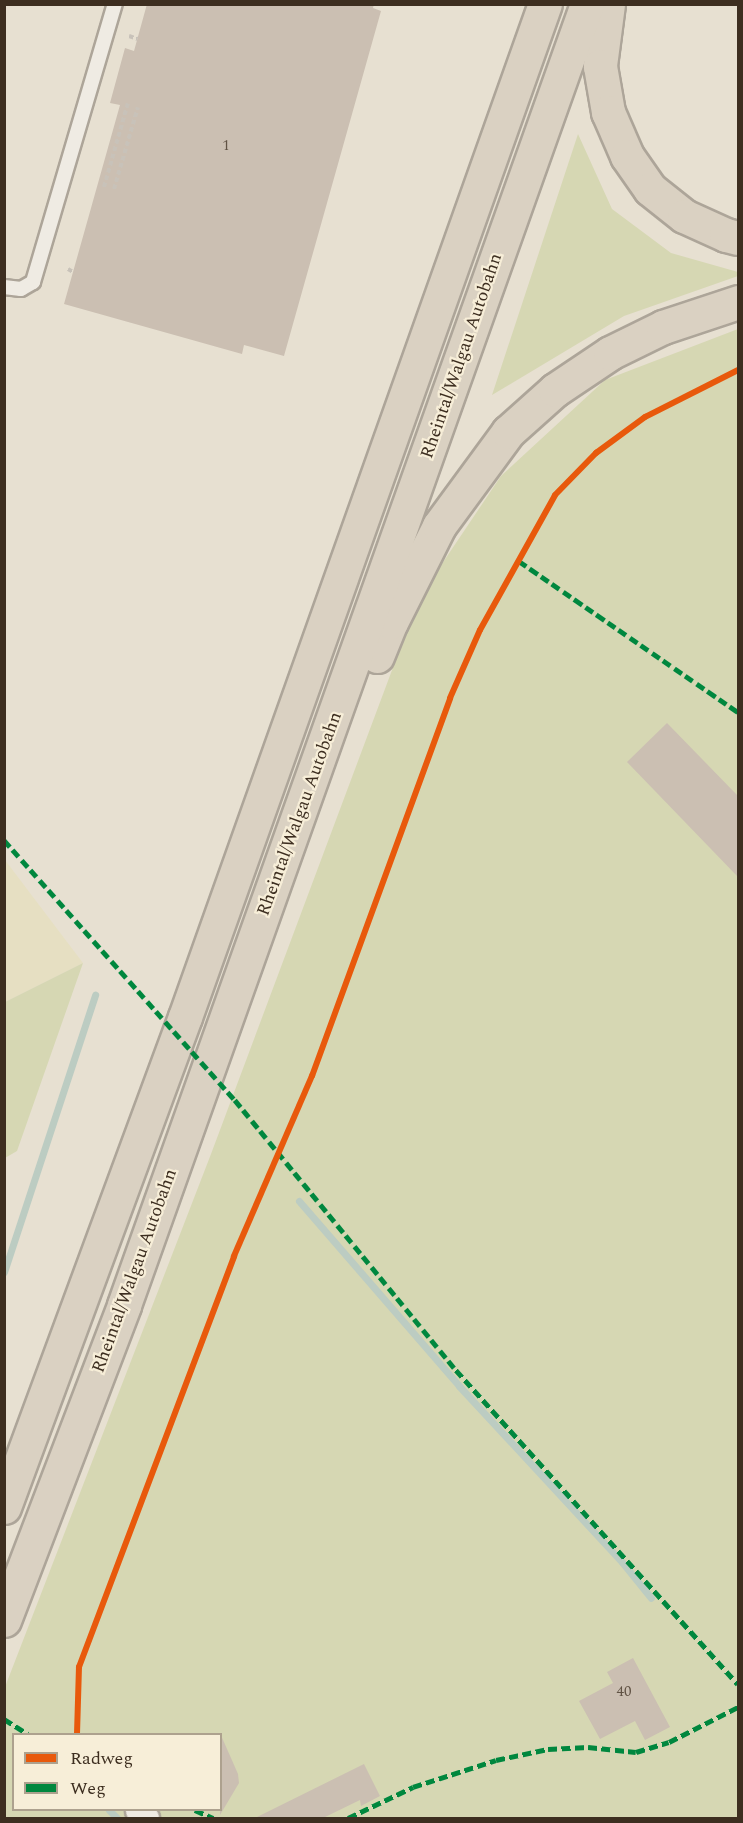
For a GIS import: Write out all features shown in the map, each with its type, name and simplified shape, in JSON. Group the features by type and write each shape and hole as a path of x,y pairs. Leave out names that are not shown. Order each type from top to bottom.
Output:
{"highway":[{"path":"4,1507 185,1017 545,4"},
{"name":"Rheintal/Walgau Autobahn","path":"4,1620 124,1305 587,4"},
{"path":"608,4 600,66 608,112 627,156 651,189 684,216 738,238"},
{"path":"320,755 357,707 391,622 439,526 508,432 555,390 610,353 663,327 738,302"}],"lane":[{"path":"4,287 21,289 33,282 115,4"}],"path":[{"path":"129,36 138,39"},
{"path":"104,187 128,103"},
{"path":"114,189 138,107"}],"shaded area":[{"path":"5,860 83,963 5,1002"}],"green space":[{"path":"578,134 612,209 671,253 738,272 738,276 624,316 492,395"},
{"path":"738,329 738,1818 5,1818 5,1687 211,1154 419,598 501,476 605,380"},
{"path":"83,963 17,1151 5,1158 5,1002"}],"building":[{"path":"147,4 374,4 373,8 381,11 284,356 244,345 242,354 64,304 120,105 110,103 125,48 134,51"},
{"path":"667,723 738,796 738,877 627,762"},
{"path":"633,1658 670,1727 645,1740 635,1721 600,1739 579,1701 613,1683 607,1672"},
{"path":"222,1738 238,1774 239,1783 220,1815 222,1811"},
{"path":"364,1764 380,1796 361,1806 360,1800 323,1818 255,1818"}],"waterway":[{"path":"4,1272 95,995"},
{"path":"299,1201 459,1386 622,1562 651,1598"},
{"path":"110,1811 117,1818"}],"marked path":[{"path":"519,561 738,712"},
{"path":"4,840 235,1100 456,1370 738,1684"},
{"path":"348,1818 413,1787 496,1760 548,1749 588,1747 636,1752 669,1742 738,1707"},
{"path":"4,1719 26,1733"},
{"path":"197,1811 213,1818"}],"cycle path":[{"path":"77,1733 79,1667 234,1256 312,1076 450,698 480,630 555,495 596,453 645,417 738,370"}]}
